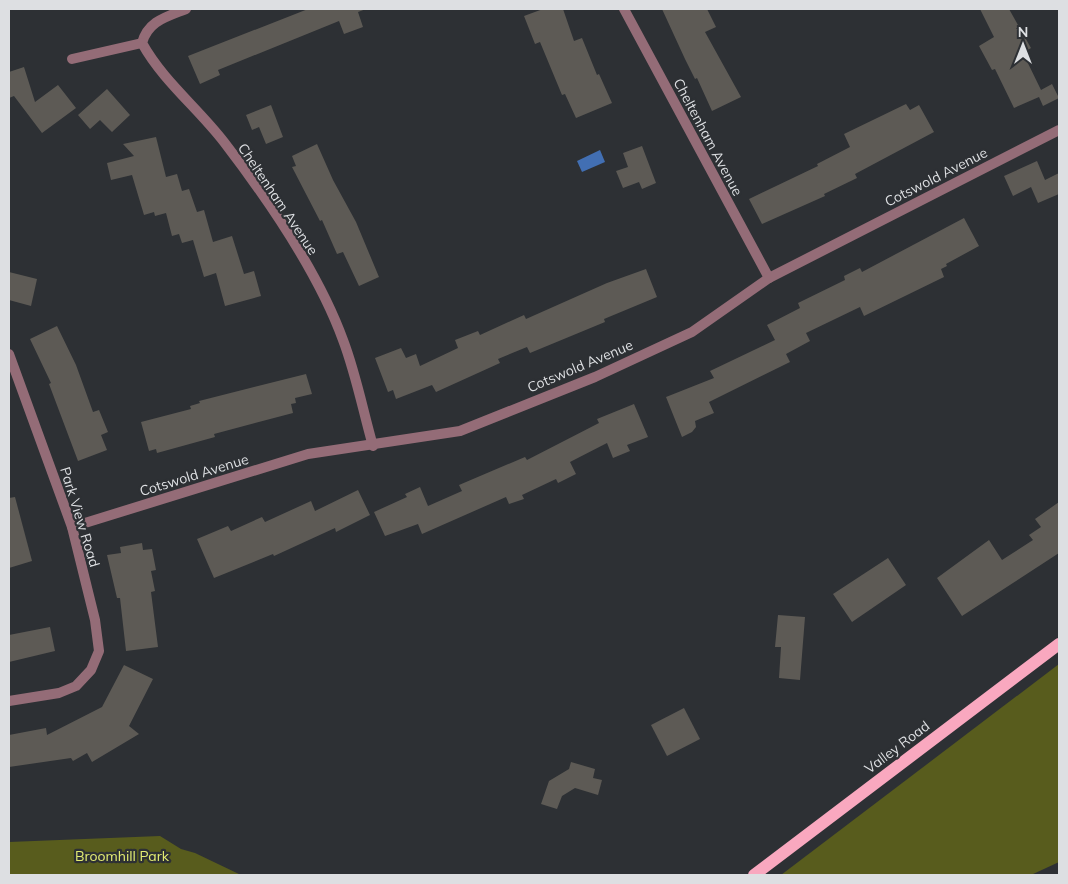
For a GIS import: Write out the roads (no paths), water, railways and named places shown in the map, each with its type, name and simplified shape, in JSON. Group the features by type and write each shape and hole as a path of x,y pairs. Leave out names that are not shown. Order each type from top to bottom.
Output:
{"main road":[{"name":"Valley Road","path":"754,875 1059,644"}],"street":[{"path":"72,59 142,43 145,32 156,21 186,9"},
{"name":"Cheltenham Avenue","path":"624,9 769,278"},
{"name":"Cheltenham Avenue","path":"142,43 153,62 224,142 290,238 318,286 343,340 373,446"},
{"name":"Cotswold Avenue","path":"72,527 308,454 373,446 460,431 595,377 692,332 769,278 1059,130"},
{"name":"Park View Road","path":"9,354 72,527 95,620 99,651 91,670 76,686 60,693 9,701"}],"water":[{"path":"600,150 605,162 582,172 577,161"}],"park label":[{"name":"Broomhill Park","path":"122,856"}]}
